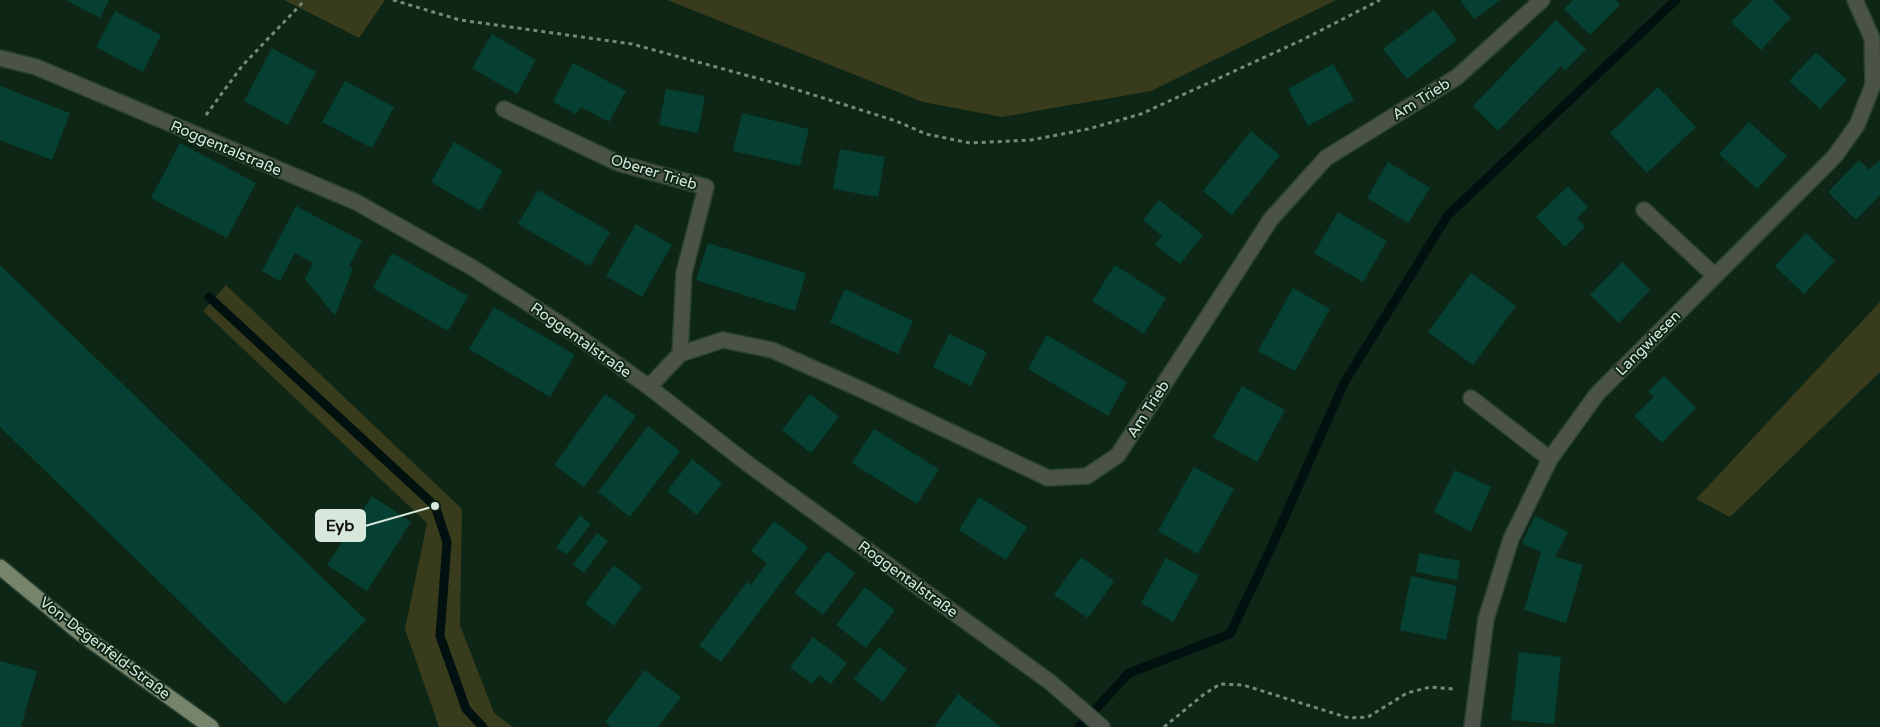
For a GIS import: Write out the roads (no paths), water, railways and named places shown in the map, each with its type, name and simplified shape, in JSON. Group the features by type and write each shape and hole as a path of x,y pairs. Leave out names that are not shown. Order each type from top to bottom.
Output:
{"main road":[{"name":"Von-Degenfeld-Straße","path":"0,566 80,633 211,727"}],"street":[{"name":"Am Trieb","path":"649,388 680,354 723,340 772,350 858,388 1048,478 1087,476 1118,455 1272,219 1326,158 1457,77 1542,0"},
{"name":"Langwiesen","path":"1472,727 1486,619 1511,539 1550,458 1597,394 1835,156 1857,125 1873,85 1872,38 1855,0"},
{"name":"Roggentalstraße","path":"0,58 36,67 356,202 473,268 562,325 649,388 748,464 1050,682 1102,727"},
{"name":"Oberer Trieb","path":"504,109 618,163 706,187 684,273 680,354"},
{"path":"1644,210 1715,276"},
{"path":"1471,398 1550,458"}],"waterway":[{"path":"1079,727 1129,673 1230,634 1271,548 1344,383 1448,215 1676,0"},
{"path":"209,297 435,506 447,542 440,636 466,709 483,727"}],"place":[{"name":"Eyb","path":"435,506"}]}
